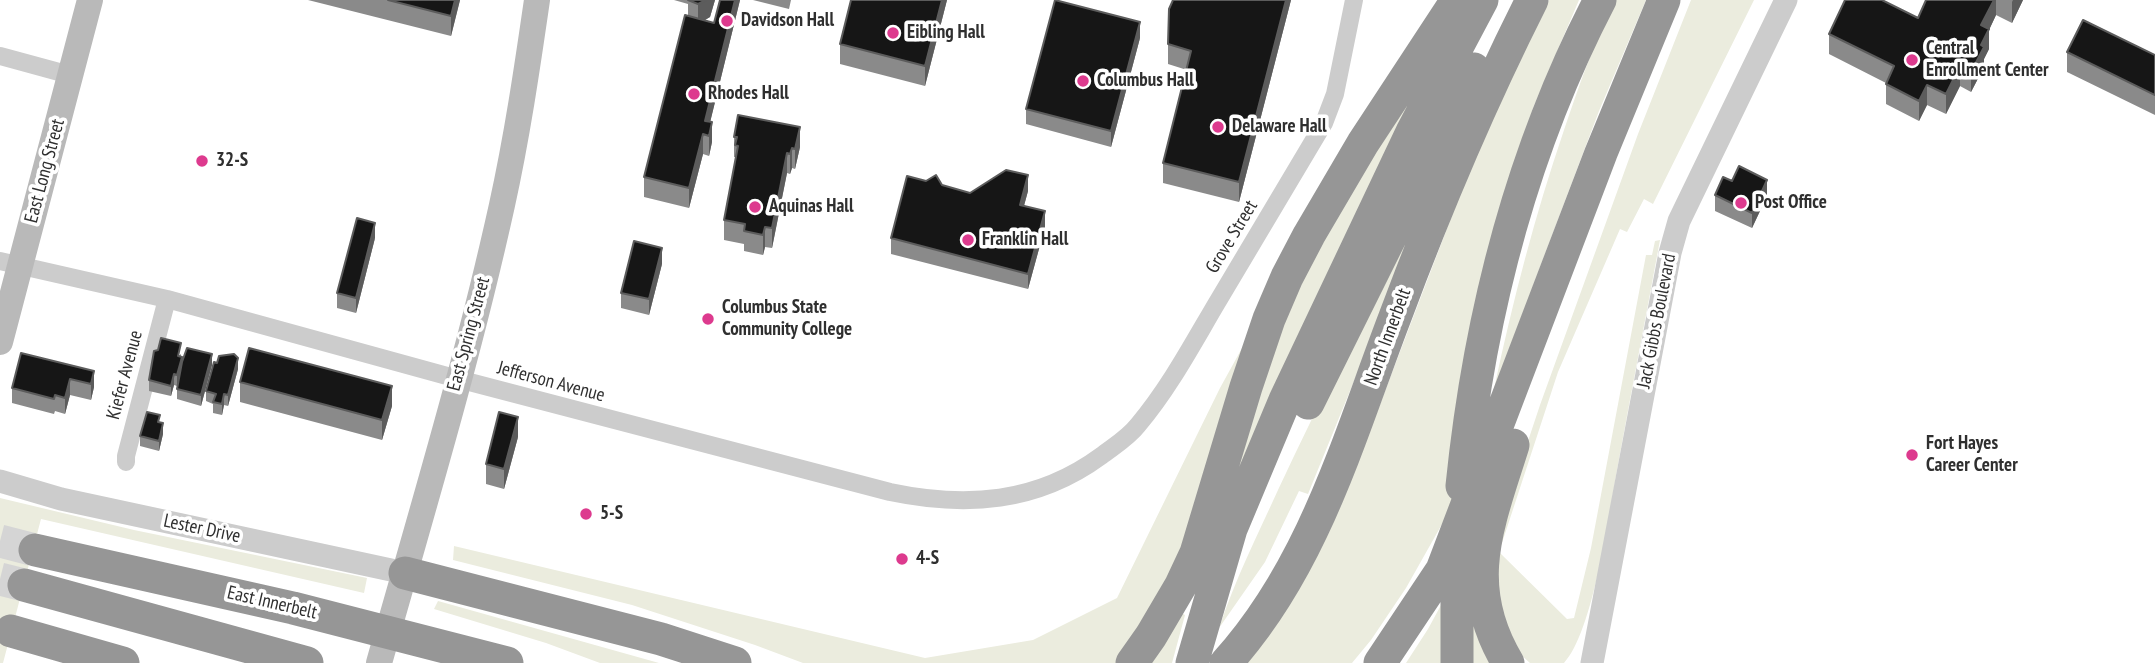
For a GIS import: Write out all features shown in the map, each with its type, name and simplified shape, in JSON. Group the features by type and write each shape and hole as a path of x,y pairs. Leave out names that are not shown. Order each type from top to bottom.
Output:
{"highway":[{"path":"1132,663 1163,616 1196,553 1250,375 1287,277 1363,143 1457,0"},
{"path":"1192,663 1231,529 1285,400 1412,132 1482,0"},
{"path":"1208,610 1258,500 1431,151 1510,0"},
{"name":"North Innerbelt","path":"1226,663 1247,640 1273,602 1332,489 1452,169 1532,0"},
{"path":"1457,663 1457,537 1475,387 1489,314 1504,249 1531,164 1552,105 1600,0"},
{"path":"1380,663 1442,569 1563,250 1637,61 1664,0"},
{"path":"1508,663 1493,639 1485,614 1481,577 1483,549 1497,494 1532,385 1563,250"},
{"name":"East Innerbelt","path":"34,550 293,608 507,663"},
{"path":"24,585 307,663"},
{"path":"401,587 662,639 735,663"},
{"path":"11,631 123,663"}],"main road":[{"name":"East Long Street","path":"0,342 10,264 70,75 90,0"},
{"name":"East Spring Street","path":"379,663 458,379 502,206 523,100 537,0"}],"street":[{"name":"Grove Street","path":"1090,464 1137,427 1169,384 1324,123 1335,94 1354,0"},
{"name":"Jack Gibbs Boulevard","path":"1592,663 1670,253 1679,221 1786,0"},
{"path":"0,56 70,75"},
{"name":"Jefferson Avenue","path":"10,264 167,299 732,452 921,499 969,502 1018,495 1044,487 1090,464"},
{"name":"Kiefer Avenue","path":"126,462 125,456 167,299"},
{"name":"Lester Drive","path":"0,481 401,587"}],"shaded area":[{"path":"1549,0 1579,0 1533,108 1507,187 1458,391 1492,399 1446,517 1406,588 1352,663 1246,663 1353,475 1464,184 1527,42"},
{"path":"1615,0 1646,0 1599,111 1494,389 1517,290 1544,194 1581,81"},
{"path":"1691,0 1754,0 1653,204 1644,199 1627,232 1620,229 1558,372 1499,552 1567,619 1574,618 1591,548 1646,255 1652,255 1655,241 1660,240 1591,600 1574,648 1564,663 1530,663 1520,654 1500,623 1491,581 1493,553 1540,405 1638,134"},
{"path":"1435,53 1217,528 1286,302"},
{"path":"1416,218 1374,332 1308,494 1299,491 1265,562 1219,628 1247,558 1294,456"},
{"path":"1247,339 1191,529 1141,632 1116,663 803,663 632,605 453,560 454,546 925,658 1033,640 1117,598 1220,388"},
{"path":"0,498 134,530 367,578 364,593 41,519 3,663 0,663"},
{"path":"1471,550 1493,663 1406,663 1428,629"},
{"path":"438,601 659,663 600,663 546,643 434,609"},
{"path":"1180,612 1185,615 1172,663 1147,663"}],"building":[{"path":"388,0 455,0 451,16"},
{"path":"688,0 706,0 698,4"},
{"name":"Rhodes Hall","path":"720,0 735,0 705,121 712,122 709,136 703,134 689,188 644,177 685,15 714,23"},
{"name":"Eibling Hall","path":"851,0 942,0 925,66 840,44"},
{"name":"Columbus Hall","path":"1055,0 1140,22 1111,131 1026,109"},
{"name":"Delaware Hall","path":"1173,0 1286,0 1239,182 1163,163 1191,51 1168,44 1169,9"},
{"name":"Central Enrollment Center","path":"1845,0 1882,0 1918,18 1926,0 1994,0 1981,25 1989,29 1981,45 1984,47 1971,72 1960,66 1946,94 1927,85 1919,101 1886,84 1894,66 1829,34"},
{"path":"2083,20 2155,55 2155,95 2067,52"},
{"name":"Aquinas Hall","path":"738,115 800,127 795,149 792,148 790,154 787,153 772,228 765,227 763,235 744,231 745,224 724,220 738,146 735,145 737,137 734,137"},
{"path":"1739,166 1767,180 1752,213 1715,195 1723,177 1732,181"},
{"name":"Franklin Hall","path":"1006,170 1028,175 1020,205 1045,211 1028,274 891,238 907,176 926,181 936,175 942,185 970,193"},
{"path":"357,218 375,223 356,298 337,293"},
{"path":"634,241 662,248 649,299 621,293"},
{"path":"161,338 181,343 178,356 182,357 171,386 149,380 154,351 158,350"},
{"path":"187,348 212,354 201,395 177,389"},
{"path":"249,348 392,386 382,420 240,382"},
{"path":"21,353 94,371 91,384 70,379 65,398 55,395 54,399 12,388"},
{"path":"234,354 238,358 228,395 224,394 222,404 213,402 216,394 206,391 214,362 217,363 219,356"},
{"path":"147,412 160,415 158,422 163,423 159,441 140,436"},
{"path":"499,412 518,417 504,469 486,464"}],"tunnel":[{"path":"0,541 35,550"},
{"path":"0,579 24,585"}],"place":[{"name":"Davidson Hall","path":"727,21"},
{"name":"Eibling Hall","path":"893,33"},
{"name":"Central Enrollment Center","path":"1912,60"},
{"name":"Columbus Hall","path":"1083,81"},
{"name":"Rhodes Hall","path":"694,94"},
{"name":"Delaware Hall","path":"1218,127"},
{"name":"32-S","path":"202,161"},
{"name":"Post Office","path":"1741,203"},
{"name":"Aquinas Hall","path":"755,207"},
{"name":"Franklin Hall","path":"968,240"},
{"name":"Columbus State Community College","path":"708,319"},
{"name":"Fort Hayes Career Center","path":"1912,455"},
{"name":"5-S","path":"586,514"},
{"name":"4-S","path":"902,559"}]}
